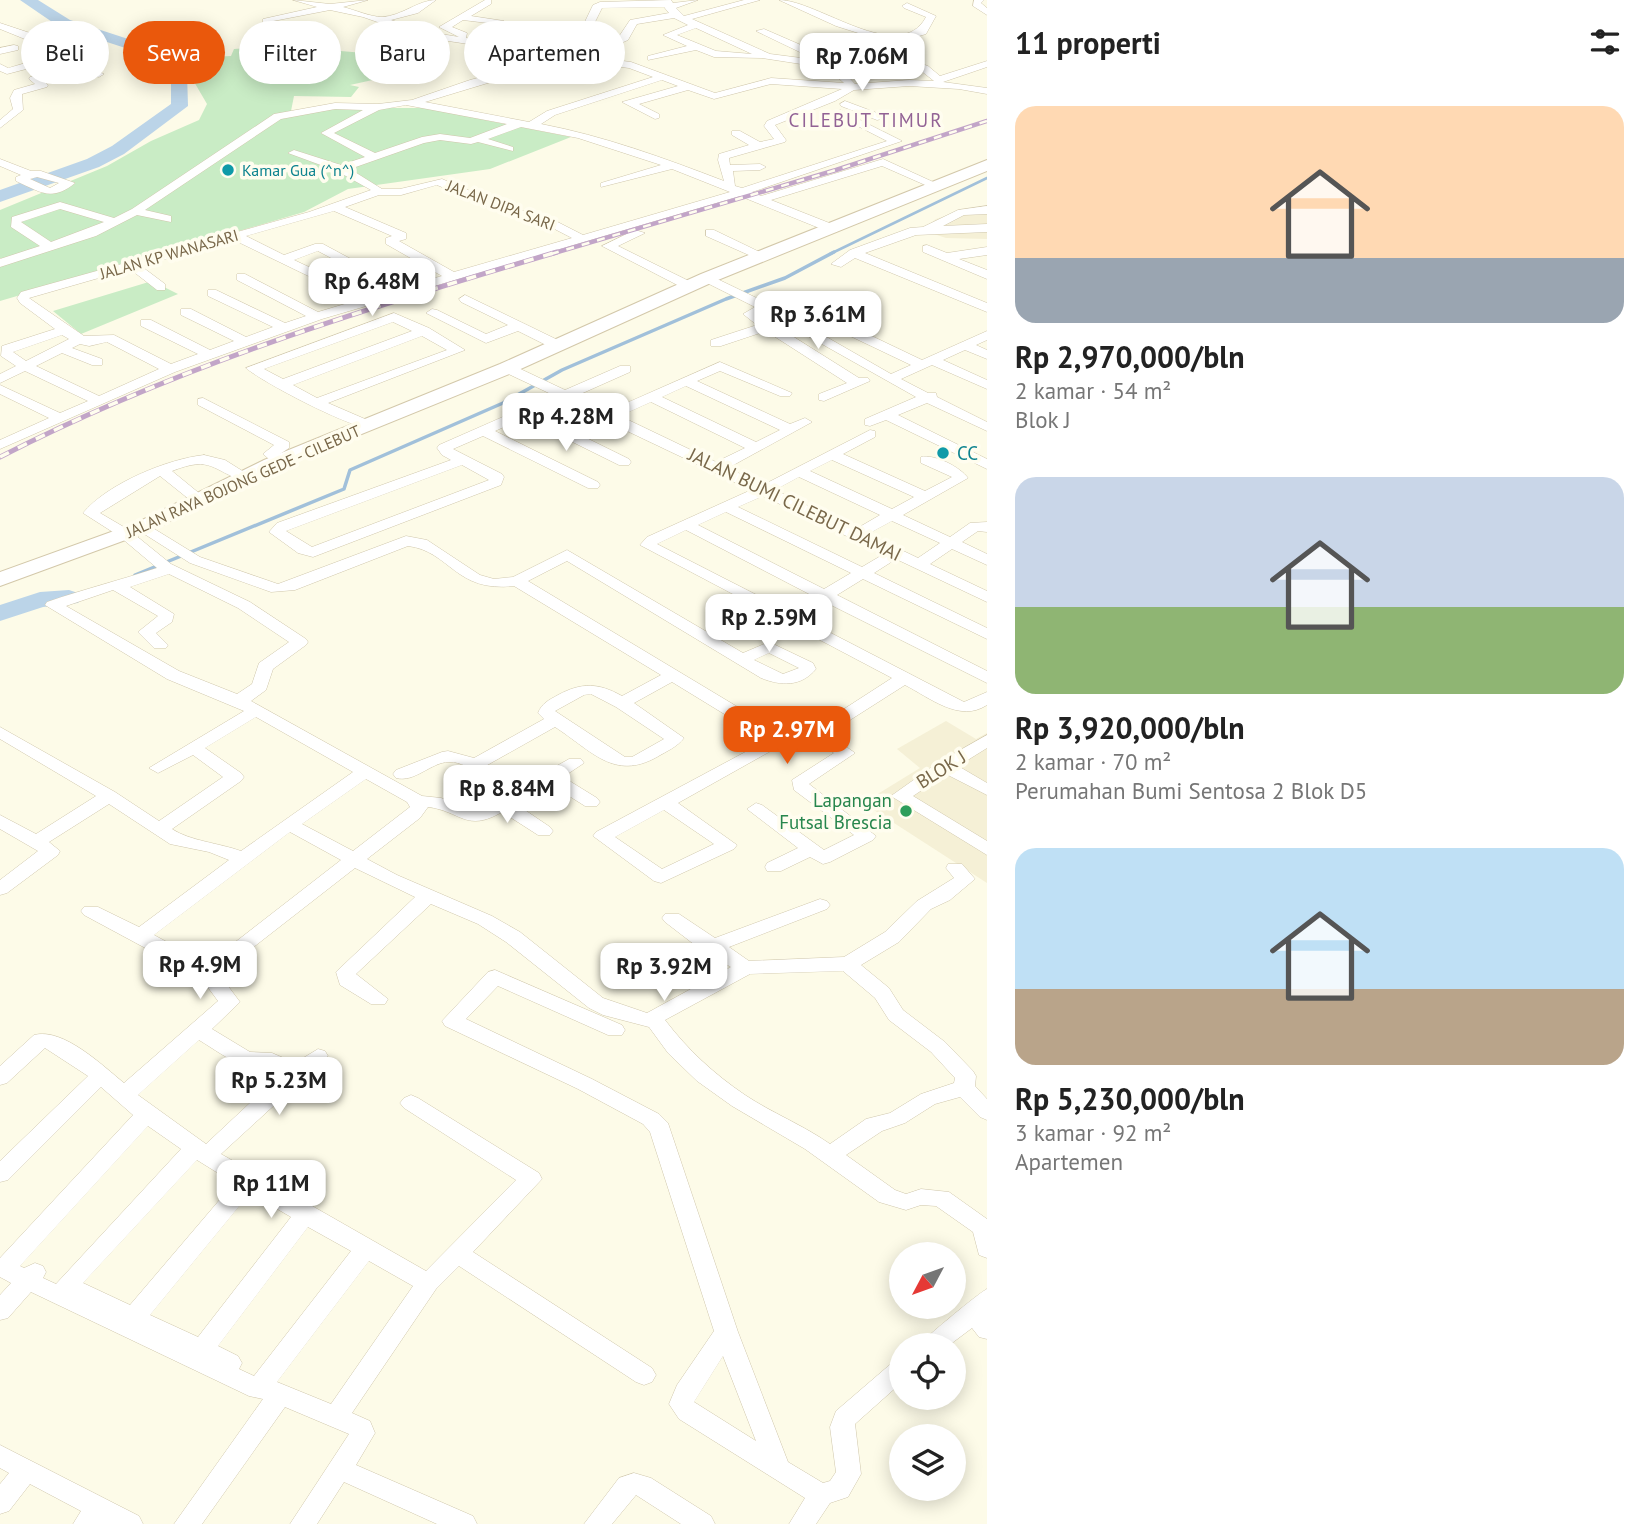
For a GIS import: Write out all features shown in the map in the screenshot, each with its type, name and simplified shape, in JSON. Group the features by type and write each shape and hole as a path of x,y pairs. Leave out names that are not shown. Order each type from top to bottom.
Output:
{"main road":[{"name":"JALAN RAYA BOJONG GEDE - CILEBUT","path":"0,579 143,527 280,461 987,165"}],"street":[{"path":"298,0 383,21"},
{"path":"266,21 363,0"},
{"path":"693,0 672,9 634,22 625,38 619,41 583,36 596,7 600,5 672,9 755,0"},
{"path":"784,0 841,26 898,43 834,67"},
{"path":"979,0 976,4 987,12"},
{"path":"380,20 415,11 432,1"},
{"path":"893,40 919,33 929,23 930,16 907,6 925,1"},
{"path":"464,34 444,27 488,2"},
{"path":"672,9 696,26 768,57"},
{"path":"462,17 488,21"},
{"path":"0,26 21,33"},
{"path":"696,26 668,34 721,55 814,61 834,67 852,87"},
{"path":"0,33 14,30"},
{"path":"761,31 813,54 814,61"},
{"path":"652,58 696,47"},
{"path":"0,51 14,48"},
{"path":"876,52 924,68 938,82"},
{"path":"968,57 987,64"},
{"path":"625,64 713,96 766,82 817,82 852,87 938,82 987,91"},
{"path":"938,82 987,64"},
{"path":"0,67 9,71 21,67"},
{"path":"532,125 551,113 662,77"},
{"path":"0,125 18,110 15,98 18,92 42,84"},
{"path":"0,263 116,222 278,116 335,106 378,107 414,103 468,84"},
{"path":"631,103 687,87"},
{"path":"729,186 730,174 722,158 726,153 781,141 769,126 771,123 831,99 852,87"},
{"path":"607,95 631,103 655,116"},
{"path":"831,99 881,118"},
{"path":"414,103 580,135 673,165 833,229"},
{"path":"373,156 326,134 378,107"},
{"path":"0,445 170,369 317,316 743,192 897,141 840,113"},
{"path":"341,169 432,137 464,142 519,124"},
{"path":"736,133 760,147"},
{"path":"479,139 509,149"},
{"path":"294,153 341,169 375,187 378,192"},
{"path":"0,162 29,176 50,192"},
{"path":"760,200 883,162 936,186"},
{"path":"605,185 673,165"},
{"path":"727,168 760,167"},
{"path":"29,176 69,183 47,195 60,205 116,222"},
{"name":"JALAN DIPA SARI","path":"378,192 401,192 440,181 508,211 540,218 581,238"},
{"name":"JALAN KP WANASARI","path":"79,339 63,330 53,318 24,300 23,296 335,207 378,192"},
{"path":"48,246 15,222 60,205"},
{"path":"335,207 402,236 390,241 452,276"},
{"path":"925,231 939,221 962,212 987,210"},
{"path":"136,211 167,219"},
{"path":"962,212 967,229"},
{"path":"837,264 854,253 914,231 987,228"},
{"path":"639,233 608,246 751,297 888,375 982,419"},
{"path":"710,233 764,257"},
{"path":"234,235 370,301"},
{"path":"284,259 318,247 403,292"},
{"path":"927,249 984,270"},
{"path":"945,257 987,251"},
{"path":"854,253 987,308"},
{"path":"132,265 161,287"},
{"path":"241,277 317,316"},
{"path":"212,293 285,328"},
{"path":"466,299 557,345"},
{"path":"857,383 749,314 781,300 795,304 928,363 987,385"},
{"path":"186,312 246,342"},
{"path":"432,313 486,340 518,326"},
{"path":"312,401 458,350 398,317 393,317 253,368 281,385 361,428"},
{"path":"146,323 210,355"},
{"path":"716,343 767,327"},
{"path":"63,330 6,351 6,355 27,368 97,400"},
{"path":"281,385 424,331"},
{"path":"824,397 857,383 928,363 987,335"},
{"path":"0,379 27,368 79,339 91,342 109,338 170,369"},
{"path":"965,345 987,355"},
{"path":"64,349 97,362"},
{"path":"609,416 720,366 785,393"},
{"name":"JALAN BUMI CILEBUT DAMAI","path":"507,368 987,597"},
{"path":"463,460 282,526 277,532 303,550 313,552 498,481 497,477 463,460 447,453 444,448 523,412 559,392 625,369"},
{"path":"686,381 790,429"},
{"path":"0,389 58,417"},
{"path":"930,396 887,415 832,455 800,472 652,540 648,545 963,708 971,708 987,697"},
{"path":"649,397 755,447"},
{"path":"203,402 284,445 270,454 280,461"},
{"path":"523,412 624,462"},
{"path":"887,415 987,465"},
{"path":"718,467 805,422"},
{"path":"482,430 593,485"},
{"path":"832,455 926,497"},
{"path":"239,701 260,686 265,667 300,642 244,606 163,565 124,534 90,513 111,498 162,471 203,459 244,477"},
{"path":"857,534 961,478 958,474 926,460"},
{"path":"162,471 200,501"},
{"path":"800,472 987,559"},
{"path":"727,507 983,628"},
{"path":"687,525 987,678"},
{"path":"920,564 975,526 987,527"},
{"path":"143,527 195,561 271,588 284,589 400,542 412,540 422,543 480,581 492,584 517,581 586,545"},
{"path":"789,617 828,596 897,552"},
{"path":"568,555 742,659"},
{"path":"118,586 163,565"},
{"path":"517,581 746,719 784,739 667,804 602,836 661,877 728,845 667,804"},
{"path":"160,645 146,632 166,619 166,614 136,599 118,586 111,585 53,605 173,675 239,701 418,802 438,801 474,817 482,816 575,763"},
{"path":"622,703 674,675"},
{"path":"756,809 809,850 824,858 867,836 800,786 801,780 846,753 822,738 819,733 904,678"},
{"path":"584,688 597,688 622,703 673,736 675,740 635,762 626,764 555,720 546,710 584,688"},
{"path":"158,768 255,712"},
{"path":"402,774 448,756 476,764 555,720"},
{"path":"0,732 183,843 213,847 243,859"},
{"name":"BLOK J","path":"987,740 900,796 987,849"},
{"path":"159,829 235,778 192,747"},
{"path":"945,766 987,790"},
{"path":"140,936 289,824 366,771"},
{"path":"551,777 591,802"},
{"path":"38,841 109,796"},
{"path":"208,973 414,814 419,807 418,802"},
{"path":"504,805 544,831"},
{"path":"0,821 51,851 0,889"},
{"path":"289,824 390,879 485,920 513,937 596,1003 610,1010 650,1019 659,1025 675,1048 704,1076 739,1101 831,1156 897,1200 906,1202 933,1196 941,1198 978,1223 986,1238"},
{"path":"774,867 809,850"},
{"path":"650,1019 746,968 848,964 892,937 924,905 943,896 966,879 955,868"},
{"path":"378,999 347,980 346,972 428,895"},
{"path":"711,947 820,905"},
{"path":"91,911 208,973 230,1002 124,1095"},
{"path":"672,918 711,947 746,968"},
{"path":"848,964 882,993 896,1015 954,1062 966,1076 964,1088"},
{"path":"615,1030 495,977 452,1021 585,1084 651,1119 660,1129 726,1332 778,1467"},
{"path":"198,1030 243,1057 251,1060 272,1060 296,1073"},
{"path":"0,1078 38,1042 45,1039 61,1046 146,1114 205,1148 247,1182 428,1283"},
{"path":"66,1286 205,1148 318,1056"},
{"path":"0,1174 100,1076"},
{"path":"964,1088 987,1111"},
{"path":"831,1156 849,1140 874,1125 897,1118 924,1101 964,1088"},
{"path":"337,1415 428,1283 531,1179 411,1103"},
{"path":"146,1114 4,1262 269,1389 337,1415 363,1431 303,1524"},
{"path":"134,1317 247,1182"},
{"path":"199,1354 304,1214"},
{"path":"187,1524 269,1389 366,1248"},
{"path":"457,1254 644,1374"},
{"path":"32,1276 66,1286 134,1317 199,1354"},
{"path":"0,1311 32,1276"},
{"path":"949,1333 982,1313"},
{"path":"726,1332 686,1392 681,1404 688,1412 821,1495"},
{"path":"802,1524 821,1495 839,1489 849,1474 842,1427 845,1418 889,1380"},
{"path":"0,1456 27,1470 92,1516 130,1524"},
{"path":"340,1469 464,1524"},
{"path":"0,1503 27,1470"},
{"path":"597,1524 628,1486 634,1483 702,1524"}],"shaded area":[{"path":"987,208 987,239 946,238 922,230 936,219 959,211"},
{"path":"946,721 976,739 987,733 987,883 863,803 920,768 897,749"}],"green space":[{"path":"234,49 239,49 239,84 341,84 341,51 355,52 355,84 350,85 359,87 351,97 294,96 290,116 343,108 425,108 571,137 490,169 348,189 304,212 0,301 0,266 13,260 0,258 0,210 107,166 151,141 199,120 207,104 195,84 225,84 225,56 231,56"},
{"path":"152,281 178,294 81,334 53,311"}],"waterway":[{"path":"0,196 93,163 118,150 180,106 179,73 168,57 64,23 28,0"},
{"path":"833,253 987,178"},
{"path":"135,575 344,489 350,470 503,403 562,370 726,299 785,278 833,253"},
{"path":"0,613 40,600 69,598"}],"railway":[{"path":"551,254 836,170 987,121"},
{"path":"0,457 135,394 274,341 557,252"}],"place":[{"name":"Kamar Gua (^n^)","path":"228,170"},
{"name":"CC","path":"943,453"},
{"name":"Lapangan Futsal Brescia","path":"906,811"}],"district":[{"name":"CILEBUT TIMUR","path":"866,120"}]}
